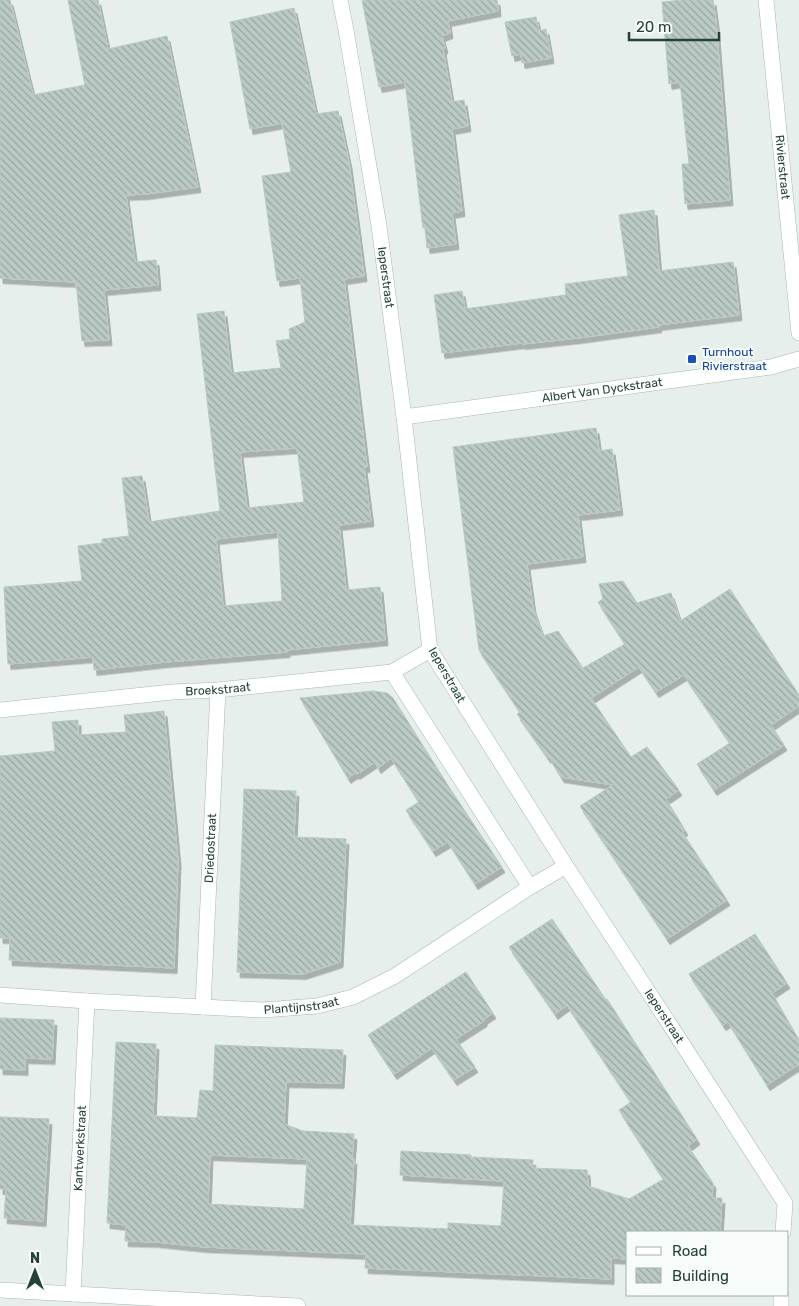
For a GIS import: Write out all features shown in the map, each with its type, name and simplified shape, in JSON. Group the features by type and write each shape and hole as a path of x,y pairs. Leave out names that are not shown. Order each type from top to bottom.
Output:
{"street":[{"name":"Ieperstraat","path":"340,0 377,216 404,416 430,650 566,866 784,1203 783,1231"},
{"name":"Rivierstraat","path":"766,0 799,333"},
{"name":"Albert Van Dyckstraat","path":"404,416 771,367 799,359"},
{"name":"Broekstraat","path":"0,710 392,672 430,650"},
{"path":"392,672 530,887"},
{"name":"Driedostraat","path":"203,1007 218,690"},
{"name":"Plantijnstraat","path":"0,995 263,1010 317,1006 353,997 395,976 530,887 566,866"},
{"name":"Kantwerkstraat","path":"73,1294 87,1001"},
{"path":"0,1290 298,1306"}],"building":[{"path":"0,0 10,0 33,95 85,85 68,0 98,0 108,49 167,36 198,187 126,195 135,262 156,260 158,285 104,290 109,340 82,341 76,282 0,278"},
{"path":"362,0 497,0 498,11 448,21 450,33 442,36 452,102 464,100 468,126 452,129 462,211 452,213 456,244 427,248 405,82 379,87"},
{"path":"713,0 730,200 685,204 682,164 689,164 680,82 669,84 662,2"},
{"path":"294,8 316,114 338,111 349,163 364,276 344,279 367,467 364,467 371,521 339,525 346,590 380,587 385,640 287,650 287,652 94,670 93,657 8,664 4,587 82,581 78,546 102,543 102,539 129,536 122,478 142,476 149,522 220,511 197,314 224,311 231,373 281,368 276,341 290,339 289,329 305,322 300,278 277,281 262,176 291,172 282,123 250,129 230,22","holes":["297,448 304,502 247,508 240,452","278,532 282,601 223,606 216,539"]},
{"path":"536,17 539,31 546,29 551,58 522,63 521,54 512,56 505,22"},
{"path":"654,210 659,271 733,262 739,315 658,325 659,327 578,338 442,353 434,295 462,291 465,309 566,295 565,284 628,276 619,215"},
{"path":"596,428 599,451 612,449 620,510 578,515 583,557 527,564 533,608 543,636 558,631 583,668 625,644 598,602 603,599 599,584 623,581 637,603 671,593 680,621 730,589 799,695 799,706 771,725 784,745 714,790 697,764 730,743 684,675 656,692 639,667 591,698 631,757 647,747 679,790 666,799 685,830 682,832 727,900 667,939 580,806 613,785 561,777 549,757 517,714 520,712 479,650 453,447"},
{"path":"373,691 387,693 393,698 502,867 475,884 448,842 433,851 406,810 419,802 391,758 378,768 375,762 348,778 300,698"},
{"path":"164,711 178,861 174,968 9,960 10,938 0,938 0,756 55,751 52,722 78,720 78,735 126,732 124,715"},
{"path":"244,789 296,791 294,837 346,839 340,962 303,974 237,972"},
{"path":"552,919 607,999 697,1139 688,1146 713,1183 712,1198 722,1198 720,1231 626,1231 626,1259 611,1258 611,1279 365,1268 366,1254 204,1247 125,1241 126,1225 107,1223 116,1042 156,1044 153,1116 197,1118 200,1090 213,1091 215,1045 343,1050 341,1083 286,1082 284,1124 303,1131 354,1134 350,1225 448,1229 448,1223 501,1226 504,1181 400,1175 401,1151 533,1160 532,1168 587,1170 588,1186 629,1199 664,1180 619,1110 631,1102 567,1005 555,1014 509,947","holes":["210,1155 307,1159 304,1209 208,1204"]},
{"path":"755,934 787,983 772,993 799,1040 799,1064 767,1085 728,1022 723,1025 689,974"},
{"path":"466,972 493,1013 456,1039 475,1067 454,1080 432,1048 394,1074 368,1035"},
{"path":"0,1018 54,1020 52,1059 25,1058 25,1070 0,1069"},
{"path":"0,1117 49,1119 43,1221 4,1218 6,1189 0,1189"}],"place":[{"name":"Turnhout Rivierstraat","path":"692,359"}]}
